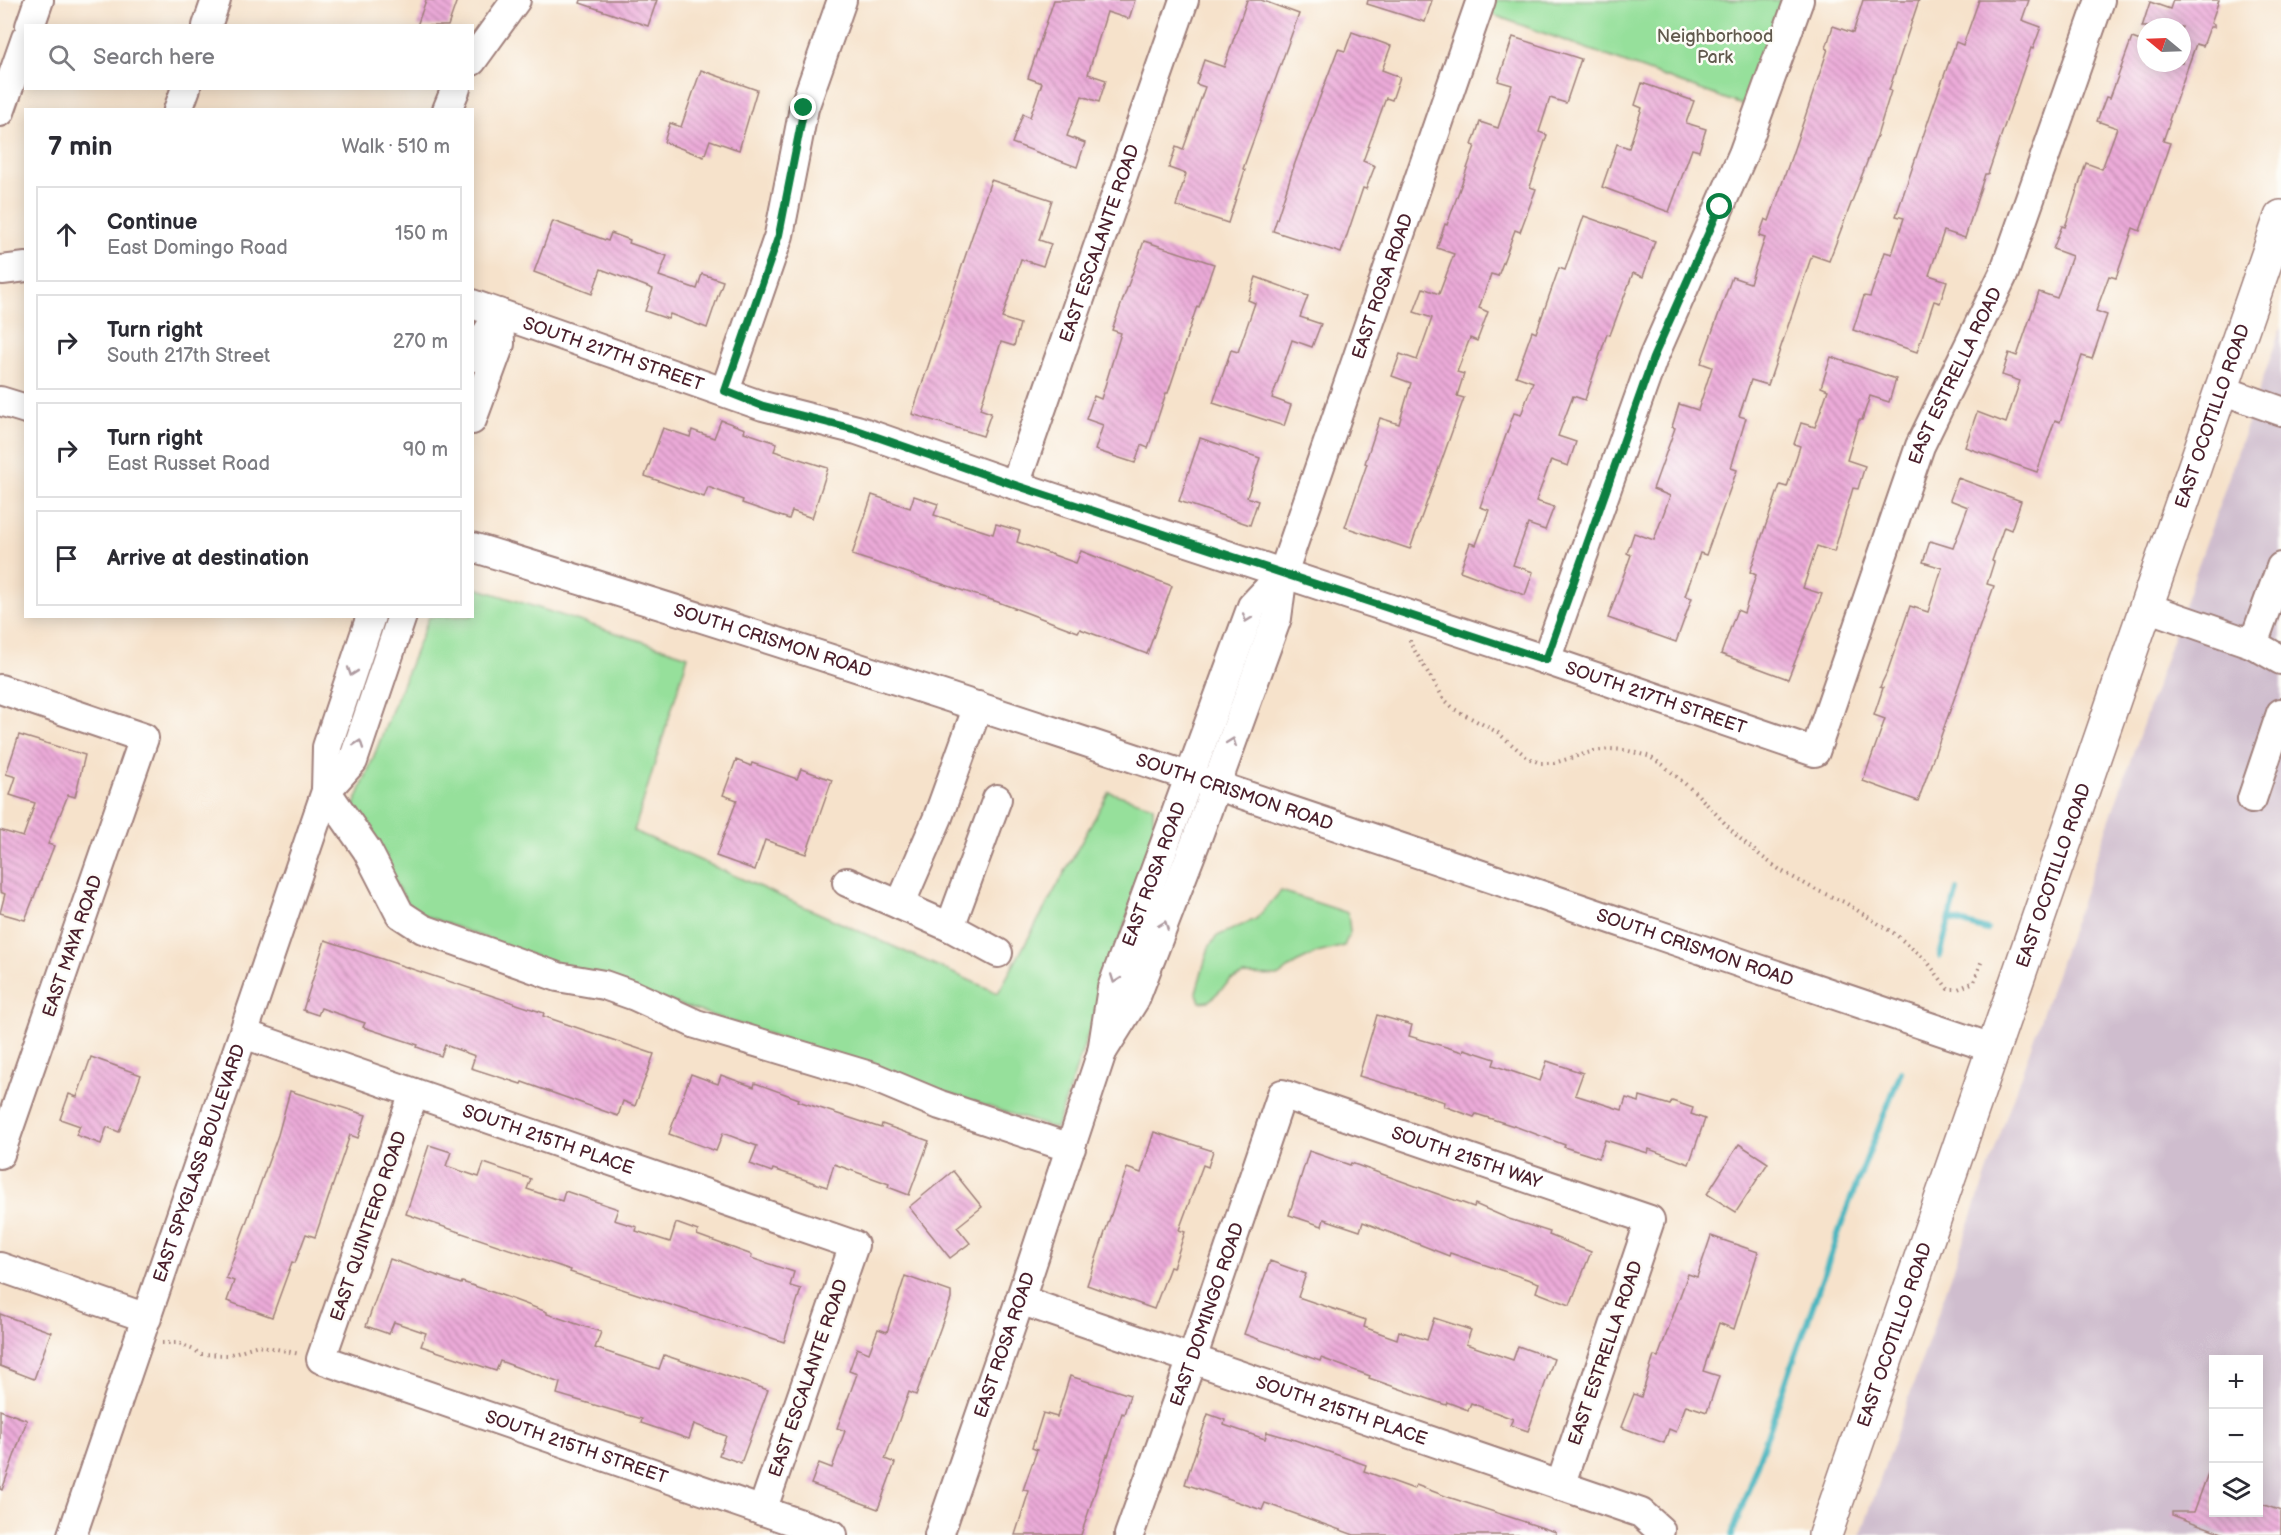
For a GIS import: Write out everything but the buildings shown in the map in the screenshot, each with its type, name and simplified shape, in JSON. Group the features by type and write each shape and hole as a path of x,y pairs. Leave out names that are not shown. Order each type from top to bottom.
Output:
{"main road":[{"name":"EAST OCOTILLO ROAD","path":"1825,1535 2281,217"}],"street":[{"path":"31,24 39,0"},
{"path":"208,24 216,0"},
{"path":"474,58 516,0"},
{"path":"725,391 779,235 804,108 842,0"},
{"name":"EAST ESCALANTE ROAD","path":"1015,485 1184,0"},
{"name":"EAST ROSA ROAD","path":"939,1535 1102,1052 1112,988 1203,782 1252,606 1283,573 1481,0"},
{"path":"1546,660 1653,358 1743,154 1799,0"},
{"name":"EAST ESTRELLA ROAD","path":"1815,752 1920,446 2004,273 2100,0"},
{"path":"0,112 24,44"},
{"path":"179,108 185,90"},
{"path":"448,108 455,90"},
{"name":"SOUTH 217TH STREET","path":"474,305 763,406 857,430 1815,752"},
{"path":"474,354 499,314"},
{"path":"474,415 500,344 499,314"},
{"path":"2222,390 2281,411"},
{"path":"0,401 24,408"},
{"name":"SOUTH CRISMON ROAD","path":"474,548 638,596 978,706 1992,1048"},
{"path":"2253,644 2281,567"},
{"path":"2146,607 2253,644 2281,660"},
{"name":"EAST SPYGLASS BOULEVARD","path":"72,1535 326,791 327,747 370,618"},
{"name":"EAST SPYGLASS BOULEVARD","path":"326,791 353,762 401,618"},
{"name":"EAST MAYA ROAD","path":"0,689 144,738 0,1154"},
{"path":"900,905 938,817 978,706"},
{"path":"2252,799 2281,713"},
{"path":"326,791 367,850 400,914 423,929 558,977 614,989 696,1024 873,1077 940,1105 1071,1148"},
{"path":"950,927 998,799"},
{"path":"847,882 950,927 998,953"},
{"name":"SOUTH 215TH PLACE","path":"244,1034 854,1245"},
{"name":"EAST QUINTERO ROAD","path":"321,1359 414,1093"},
{"name":"SOUTH 215TH WAY","path":"1282,1094 1650,1220"},
{"name":"EAST DOMINGO ROAD","path":"1129,1535 1192,1359 1282,1094"},
{"name":"EAST ESTRELLA ROAD","path":"1560,1486 1650,1220"},
{"name":"EAST ESCALANTE ROAD","path":"762,1511 854,1245"},
{"path":"0,1267 143,1330"},
{"name":"SOUTH 215TH PLACE","path":"1020,1300 1641,1513 1660,1532"},
{"name":"SOUTH 215TH STREET","path":"321,1359 833,1535"}],"path":[{"path":"1413,616 1410,643 1444,699 1454,709 1497,732 1528,758 1540,763 1554,763 1610,748 1648,756 1663,765 1697,794 1719,820 1761,856 1807,885 1844,902 1895,934 1926,960 1948,989 1958,989 1974,982 1982,960"},
{"path":"143,1330 202,1354 228,1355 258,1345 321,1359"}],"shaded area":[{"path":"2281,327 2281,1535 1861,1535"}],"green space":[{"name":"Neighborhood Park","path":"1492,0 1782,0 1745,106 1488,13"},
{"path":"474,587 688,656 634,831 998,993 1109,792 1153,806 1154,838 1056,1129 553,963 412,911 352,811 429,618 474,618"},
{"path":"1281,891 1348,913 1350,932 1344,946 1317,953 1296,963 1279,976 1244,975 1231,980 1209,1001 1200,1002 1196,992 1209,947 1217,936 1256,919"}],"waterway":[{"path":"1940,956 1957,890"},
{"path":"1950,919 1987,930"},
{"path":"1732,1535 1848,1206 1901,1072"}],"route":[{"path":"804,108 779,235 725,391 763,406 857,430 1015,485 1546,660 1653,358 1720,207"}]}
